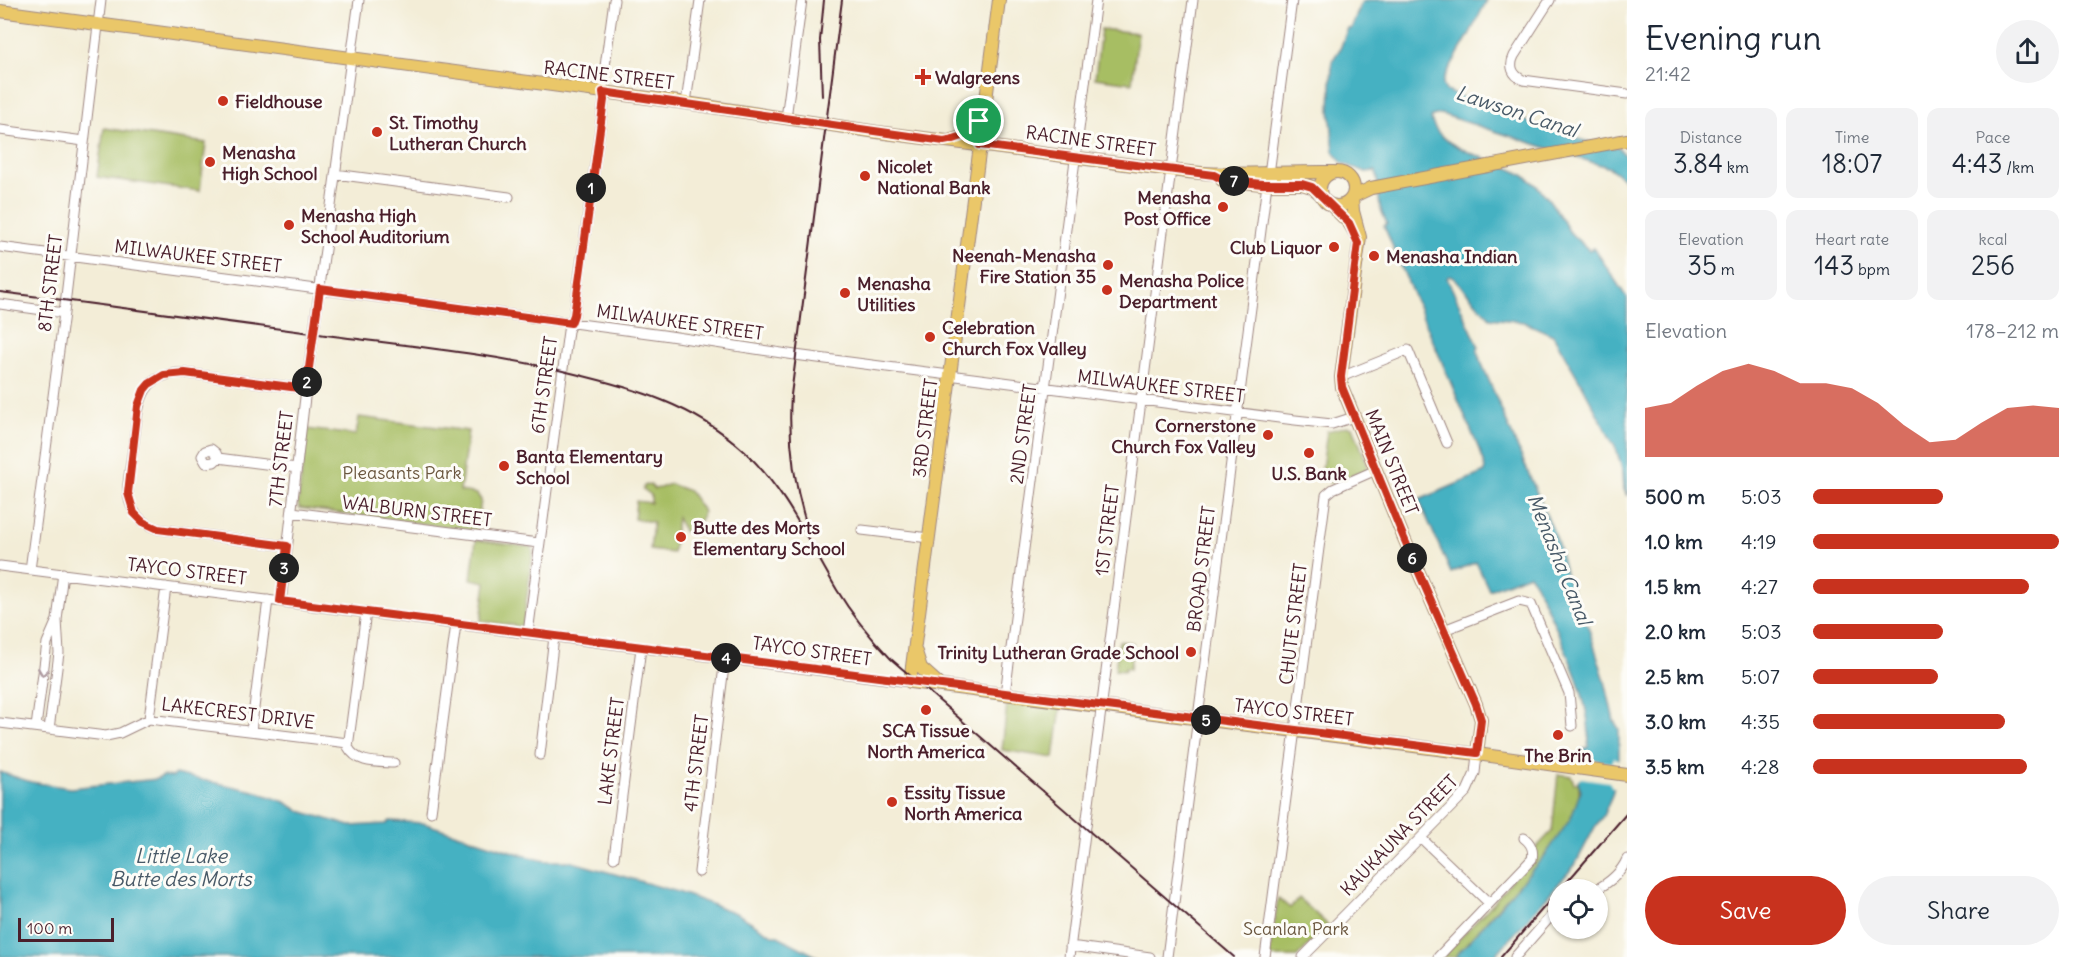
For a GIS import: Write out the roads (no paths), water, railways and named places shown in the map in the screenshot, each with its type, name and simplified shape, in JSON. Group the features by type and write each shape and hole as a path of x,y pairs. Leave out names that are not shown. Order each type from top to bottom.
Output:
{"main road":[{"name":"3RD STREET","path":"910,682 999,0"},
{"name":"RACINE STREET","path":"0,11 686,103 944,141 1171,170 1214,175 1224,173 1268,179 1307,185 1320,194"},
{"path":"944,141 963,137 973,129 987,100"},
{"path":"1332,206 1344,205 1352,197 1371,188 1627,140"},
{"path":"944,141 957,145 968,153 972,163 974,186"},
{"name":"RACINE STREET","path":"1268,179 1333,172"},
{"path":"1358,243 1349,223 1320,194 1320,183 1323,178 1333,172 1344,173 1352,180 1371,188"},
{"path":"1352,180 1354,187 1352,197"},
{"name":"MAIN STREET","path":"1352,197 1360,237 1341,377 1342,387 1480,715 1477,753"},
{"path":"914,648 921,668 941,686"},
{"name":"TAYCO STREET","path":"910,682 1477,753 1623,774"}],"street":[{"name":"8TH STREET","path":"30,570 64,313 101,0"},
{"name":"7TH STREET","path":"280,601 306,389 359,0"},
{"name":"6TH STREET","path":"528,633 568,331 579,285 604,100 614,0"},
{"path":"686,103 700,0"},
{"path":"786,118 802,0"},
{"name":"2ND STREET","path":"1005,694 1096,0"},
{"name":"1ST STREET","path":"1069,957 1193,0"},
{"name":"BROAD STREET","path":"1167,957 1292,0"},
{"path":"1550,0 1514,56 1511,65 1514,75 1523,80 1627,94"},
{"path":"0,130 84,141"},
{"path":"335,174 509,197"},
{"name":"MILWAUKEE STREET","path":"0,247 1237,413 1328,424 1354,417"},
{"path":"0,304 64,313"},
{"path":"1341,377 1408,350 1447,443"},
{"path":"287,546 158,529 150,526 132,509 128,485 138,406 144,390 155,379 172,373 185,373 306,389"},
{"path":"218,458 297,468"},
{"name":"CHUTE STREET","path":"1265,957 1327,493 1376,471"},
{"name":"WALBURN STREET","path":"292,512 539,543"},
{"path":"862,530 929,538"},
{"name":"TAYCO STREET","path":"0,566 910,682"},
{"path":"49,729 60,646 57,620 63,573"},
{"path":"149,719 166,587"},
{"path":"251,731 268,600"},
{"path":"1444,630 1519,601 1531,604 1569,693 1572,726"},
{"path":"366,612 348,743 352,753 358,759 394,763"},
{"path":"36,727 47,643 57,620"},
{"path":"431,812 456,624"},
{"path":"540,755 554,637"},
{"name":"LAKE STREET","path":"614,858 641,648"},
{"name":"4TH STREET","path":"699,872 725,658"},
{"name":"LAKECREST DRIVE","path":"0,723 106,736 120,733 149,719 348,743"},
{"name":"KAUKAUNA STREET","path":"1303,957 1471,785 1477,753"},
{"path":"1421,838 1489,903"},
{"path":"1438,957 1532,859 1534,852 1528,840 1524,838"},
{"path":"1608,884 1627,859"},
{"path":"1515,957 1548,919"},
{"path":"1070,946 1150,957"}],"water":[{"name":"Menasha Canal","path":"1366,0 1487,0 1444,78 1443,84 1446,91 1510,116 1582,140 1607,147 1618,147 1627,157 1627,181 1610,168 1441,114 1431,118 1435,129 1456,146 1523,175 1538,187 1571,234 1589,250 1594,248 1627,298 1627,496 1617,451 1553,335 1524,322 1490,318 1453,277 1447,278 1479,347 1477,351 1479,357 1557,540 1566,577 1588,626 1605,681 1614,721 1619,729 1619,764 1612,795 1603,816 1575,865 1563,879 1548,879 1548,896 1494,957 1455,957 1546,854 1571,818 1581,790 1578,782 1583,758 1581,751 1588,747 1589,729 1586,708 1572,665 1536,584 1529,574 1489,590 1476,562 1451,573 1419,500 1485,472 1484,461 1384,226 1387,224 1380,207 1376,171 1365,172 1342,163 1334,152 1330,110 1332,61 1340,49 1348,28 1351,29 1362,1"},
{"name":"Little Lake Butte des Morts","path":"0,772 31,782 70,788 157,779 163,776 173,777 175,774 254,791 285,802 300,811 350,826 386,824 390,821 423,823 529,857 545,861 569,861 678,892 738,914 772,935 818,957 0,957"}],"railway":[{"path":"822,96 820,40 824,0"},
{"path":"808,529 793,463 790,429 791,395 842,0"},
{"path":"0,292 507,360 618,385 684,410 724,434 758,465 795,516 849,608 891,659 1234,957"},
{"path":"1570,879 1627,813"},
{"path":"1501,957 1548,903"}],"place":[{"name":"Walgreens","path":"923,77"},
{"name":"Fieldhouse","path":"223,101"},
{"name":"St. Timothy Lutheran Church","path":"377,132"},
{"name":"Menasha High School","path":"210,162"},
{"name":"Nicolet National Bank","path":"865,176"},
{"name":"Menasha Post Office","path":"1223,207"},
{"name":"Menasha High School Auditorium","path":"289,225"},
{"name":"Club Liquor","path":"1334,247"},
{"name":"Menasha Indian","path":"1374,256"},
{"name":"Neenah-Menasha Fire Station 35","path":"1108,265"},
{"name":"Menasha Police Department","path":"1107,290"},
{"name":"Menasha Utilities","path":"845,293"},
{"name":"Celebration Church Fox Valley","path":"930,337"},
{"name":"Cornerstone Church Fox Valley","path":"1268,435"},
{"name":"U.S. Bank","path":"1309,453"},
{"name":"Banta Elementary School","path":"504,466"},
{"name":"Butte des Morts Elementary School","path":"681,537"},
{"name":"Trinity Lutheran Grade School","path":"1191,652"},
{"name":"SCA Tissue North America","path":"926,710"},
{"name":"The Brin","path":"1558,735"},
{"name":"Essity Tissue North America","path":"892,802"}],"water label":[{"name":"Lawson Canal","path":"1517,111"}],"park label":[{"name":"Pleasants Park","path":"402,472"},
{"name":"Scanlan Park","path":"1296,928"}]}
